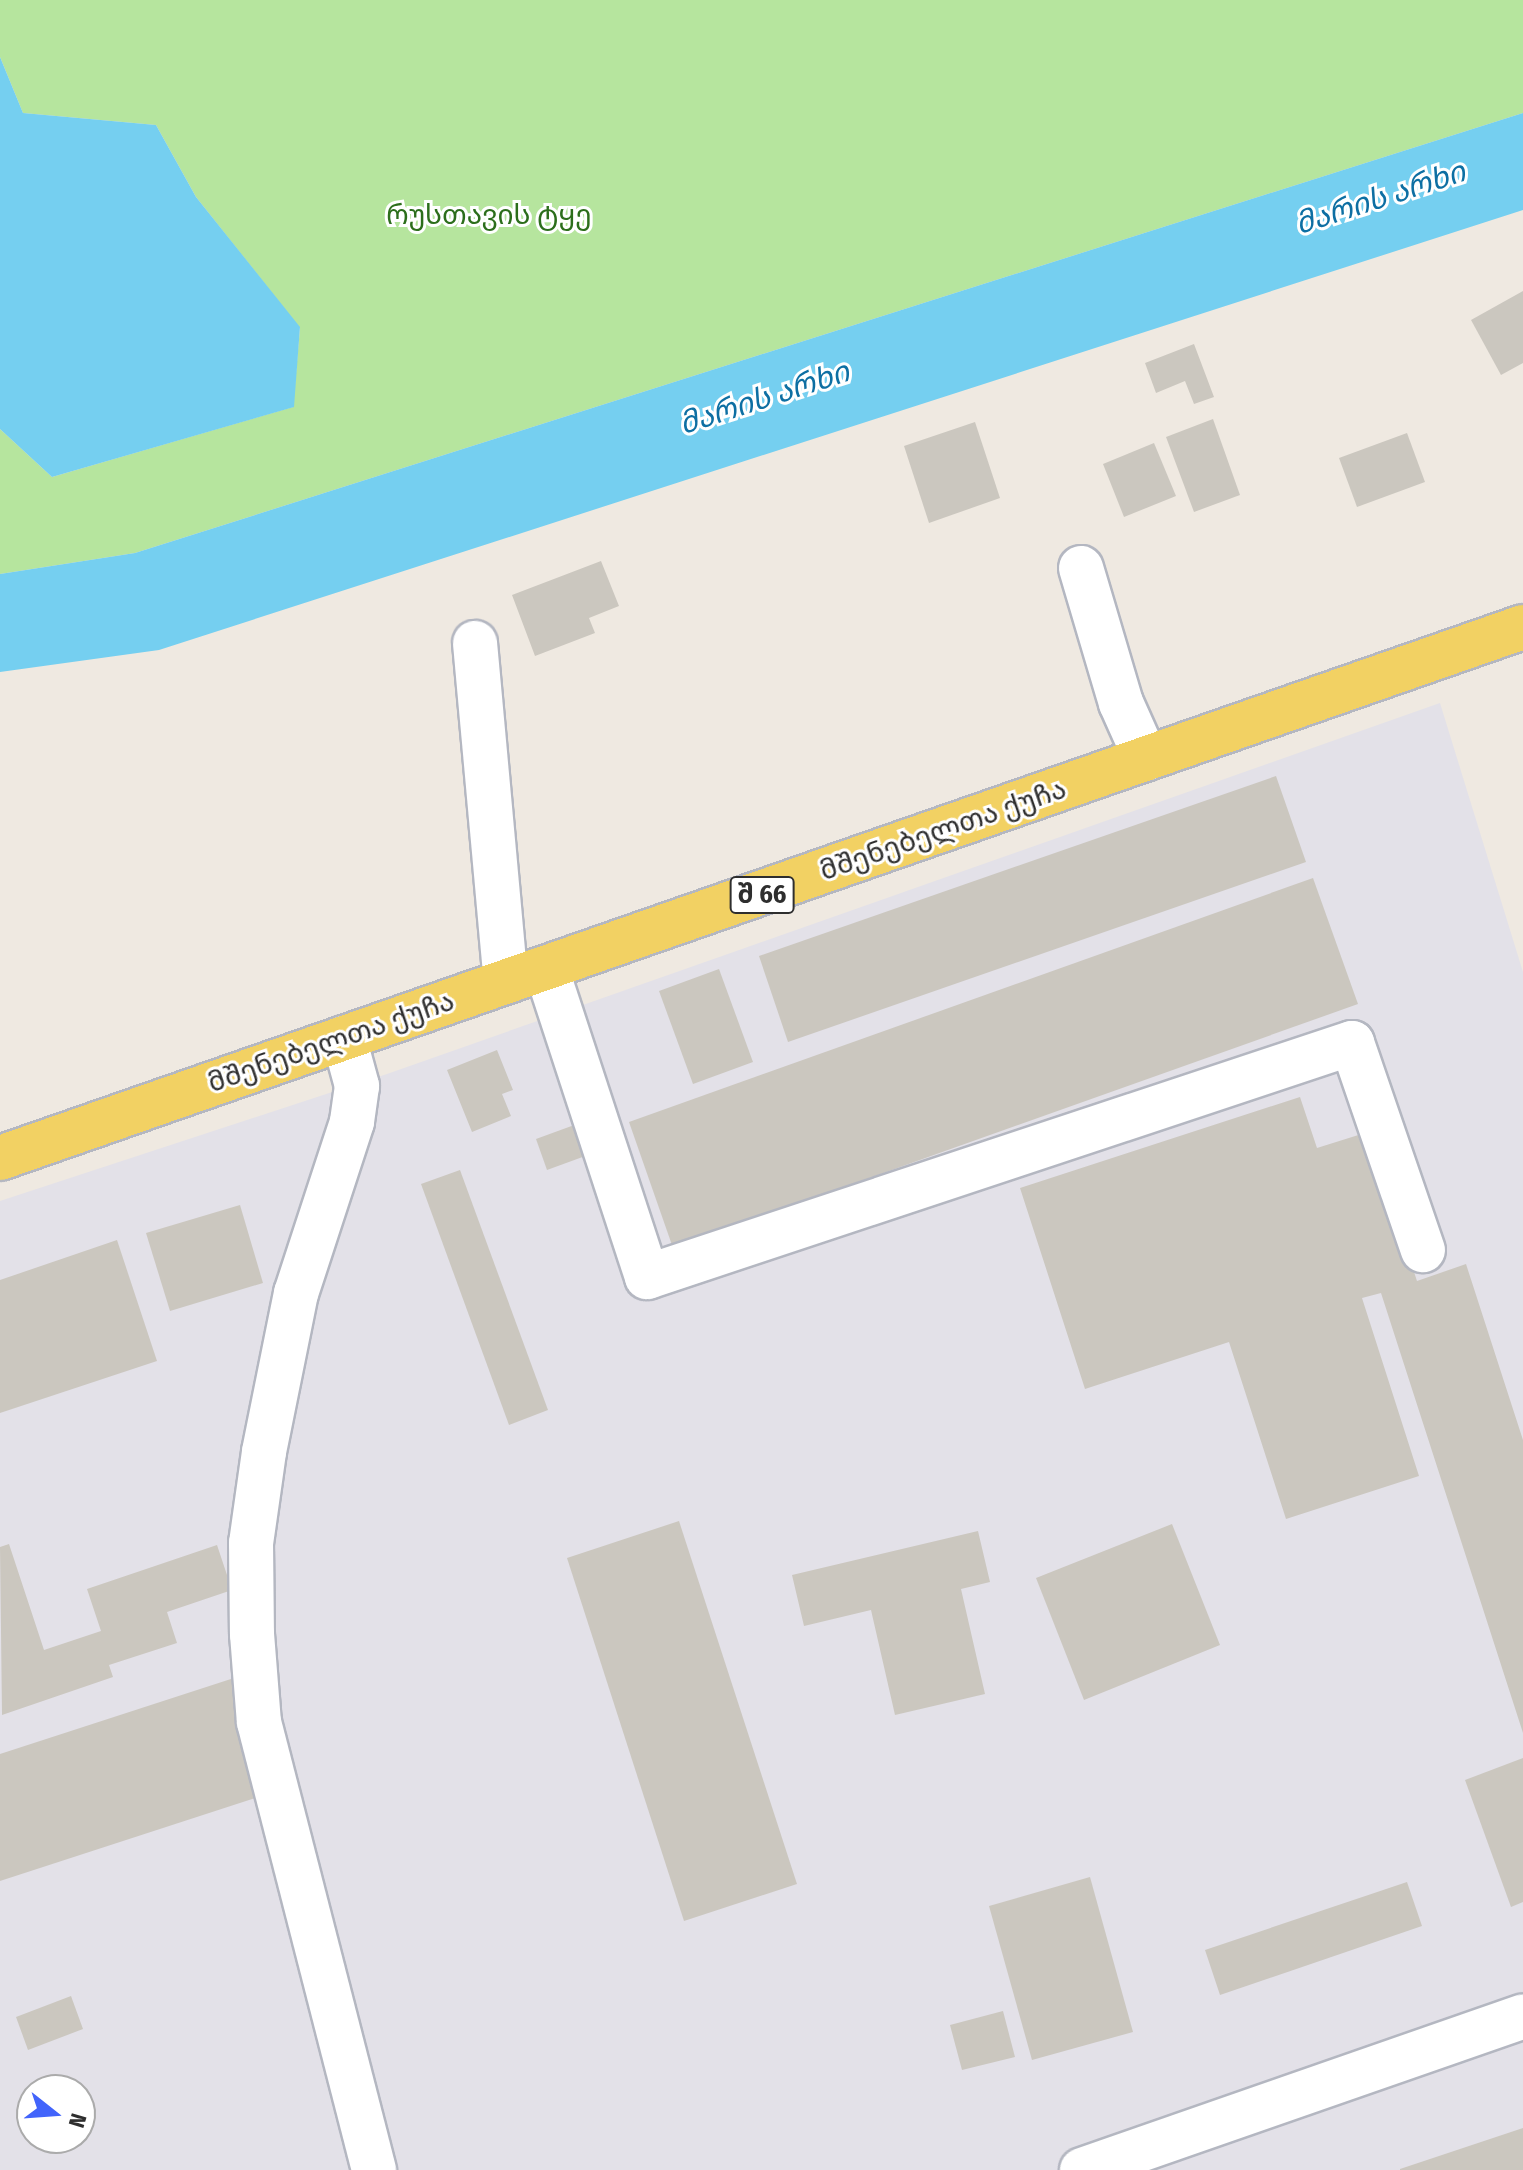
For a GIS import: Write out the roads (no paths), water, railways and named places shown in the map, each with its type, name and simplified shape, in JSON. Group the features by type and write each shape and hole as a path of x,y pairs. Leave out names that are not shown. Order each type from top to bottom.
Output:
{"main road":[{"name":"მშენებელთა ქუჩა","path":"0,1158 1523,627"}],"street":[{"path":"1081,568 1146,759"},
{"path":"475,643 526,976 647,1277 1352,1043 1423,1250"},
{"path":"344,1038 357,1086 352,1122 296,1293 264,1452 251,1543 252,1634 259,1722 374,2170"},
{"path":"1082,2170 1523,2016"}],"water":[{"path":"0,57 23,113 156,125 196,197 300,327 294,407 52,477 0,429"},
{"name":"მარის არხი","path":"1523,113 1523,210 159,650 0,672 0,574 135,553"}],"park label":[{"name":"რუსთავის ტყე","path":"489,215"}]}
